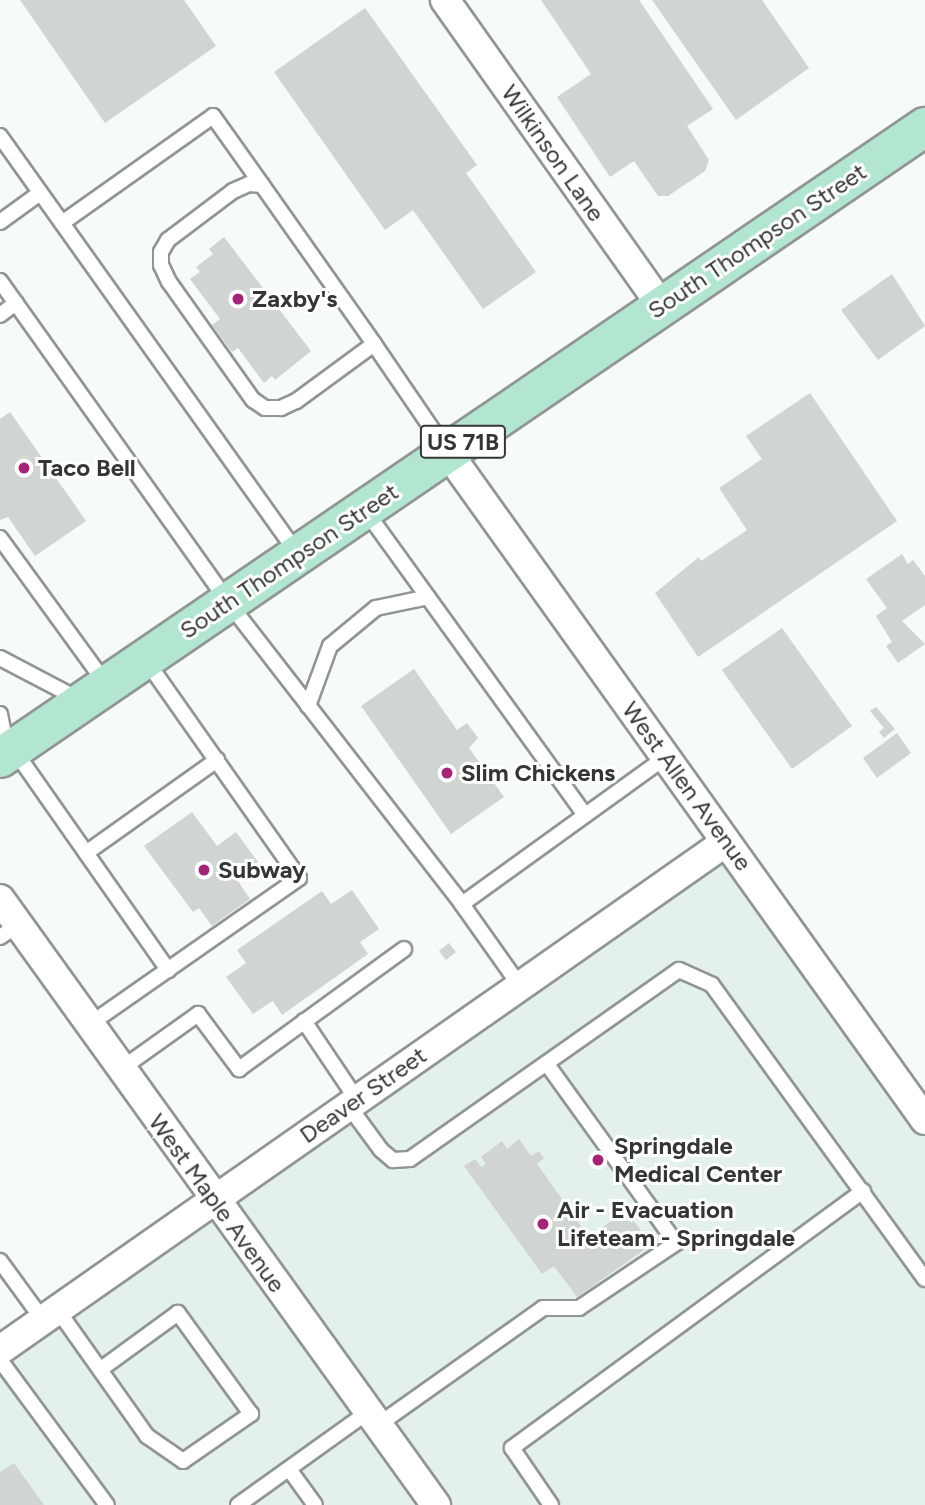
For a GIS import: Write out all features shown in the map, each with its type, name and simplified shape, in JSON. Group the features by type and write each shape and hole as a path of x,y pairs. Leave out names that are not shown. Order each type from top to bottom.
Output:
{"main road":[{"name":"South Thompson Street","path":"5,744 95,693 925,127"}],"street":[{"name":"Wilkinson Lane","path":"445,0 662,306"},
{"name":"West Allen Avenue","path":"448,453 925,1120"},
{"name":"Deaver Street","path":"0,1350 726,842"},
{"name":"West Maple Avenue","path":"0,898 9,931 90,1024 436,1505"}],"lane":[{"path":"62,223 213,116 448,453"},
{"path":"0,136 298,554"},
{"path":"262,184 249,184 233,191 168,240 160,265 169,282 253,400 265,408 281,408 296,401 374,344"},
{"path":"0,222 40,193"},
{"path":"0,281 228,603 462,904 520,986"},
{"path":"0,315 16,303"},
{"path":"364,509 585,815"},
{"path":"0,538 95,693"},
{"path":"308,706 330,646 376,608 428,597"},
{"path":"0,658 95,693"},
{"path":"90,1024 299,878 145,659"},
{"path":"5,744 168,970"},
{"path":"462,904 666,757"},
{"path":"86,853 216,760"},
{"path":"121,1069 198,1014 239,1069 404,949"},
{"path":"304,1021 381,1150 393,1160 410,1159 679,970 712,985 925,1279"},
{"path":"238,1505 289,1469 373,1419 543,1308 579,1308 676,1243 547,1064"},
{"path":"551,1505 512,1448 863,1191"},
{"path":"0,1261 101,1368 146,1436 183,1461 251,1414 178,1313 101,1368"},
{"path":"0,1360 107,1505"},
{"path":"289,1469 315,1505"}],"shaded area":[{"name":"Springdale Medical Center","path":"726,842 925,1120 925,1505 0,1505 0,1350"}],"building":[{"path":"20,0 184,0 216,46 105,123"},
{"path":"541,0 639,0 713,109 687,126 709,160 705,171 668,196 658,196 634,161 610,177 557,97 591,74"},
{"path":"652,0 762,0 809,68 736,120"},
{"path":"365,8 477,165 466,173 536,272 483,309 413,210 385,230 274,72"},
{"name":"Zaxby's","path":"224,237 311,351 275,380 272,376 264,383 238,348 232,352 212,325 220,319 190,279 200,272 196,267 213,254 209,249"},
{"path":"892,274 925,326 878,360 841,310"},
{"path":"810,393 897,521 698,657 655,593 699,557 701,561 747,530 719,488 762,459 746,436"},
{"name":"Taco Bell","path":"10,412 86,521 35,556 8,517 0,520 0,419"},
{"path":"902,554 908,564 913,560 925,576 925,605 902,621 925,644 898,663 886,646 892,642 876,616 887,608 866,579"},
{"path":"782,628 852,726 792,769 722,670"},
{"name":"Slim Chickens","path":"414,669 457,730 467,723 478,738 469,748 504,797 451,834 361,706"},
{"path":"876,707 895,729 884,738 879,732 884,728 870,711"},
{"path":"897,733 911,753 877,778 863,758"},
{"name":"Subway","path":"192,812 217,846 236,832 258,862 236,878 250,899 212,926 199,908 193,912 144,846"},
{"path":"352,890 379,929 360,942 368,954 282,1015 273,1001 253,1014 226,977 246,963 237,950 322,891 331,904"},
{"path":"449,943 456,952 446,960 439,951"},
{"name":"Air - Evacuation Lifeteam - Springdale","path":"519,1139 531,1156 539,1151 544,1158 537,1164 589,1237 626,1210 651,1245 577,1297 554,1266 542,1274 464,1166 475,1159 481,1167 486,1164 481,1157 502,1141 507,1149"},
{"path":"14,1463 44,1505 0,1505 0,1472"}],"place":[{"name":"Zaxby's","path":"238,299"},
{"name":"Taco Bell","path":"24,468"},
{"name":"Slim Chickens","path":"447,773"},
{"name":"Subway","path":"204,870"},
{"name":"Springdale Medical Center","path":"598,1160"},
{"name":"Air - Evacuation Lifeteam - Springdale","path":"543,1224"}]}
